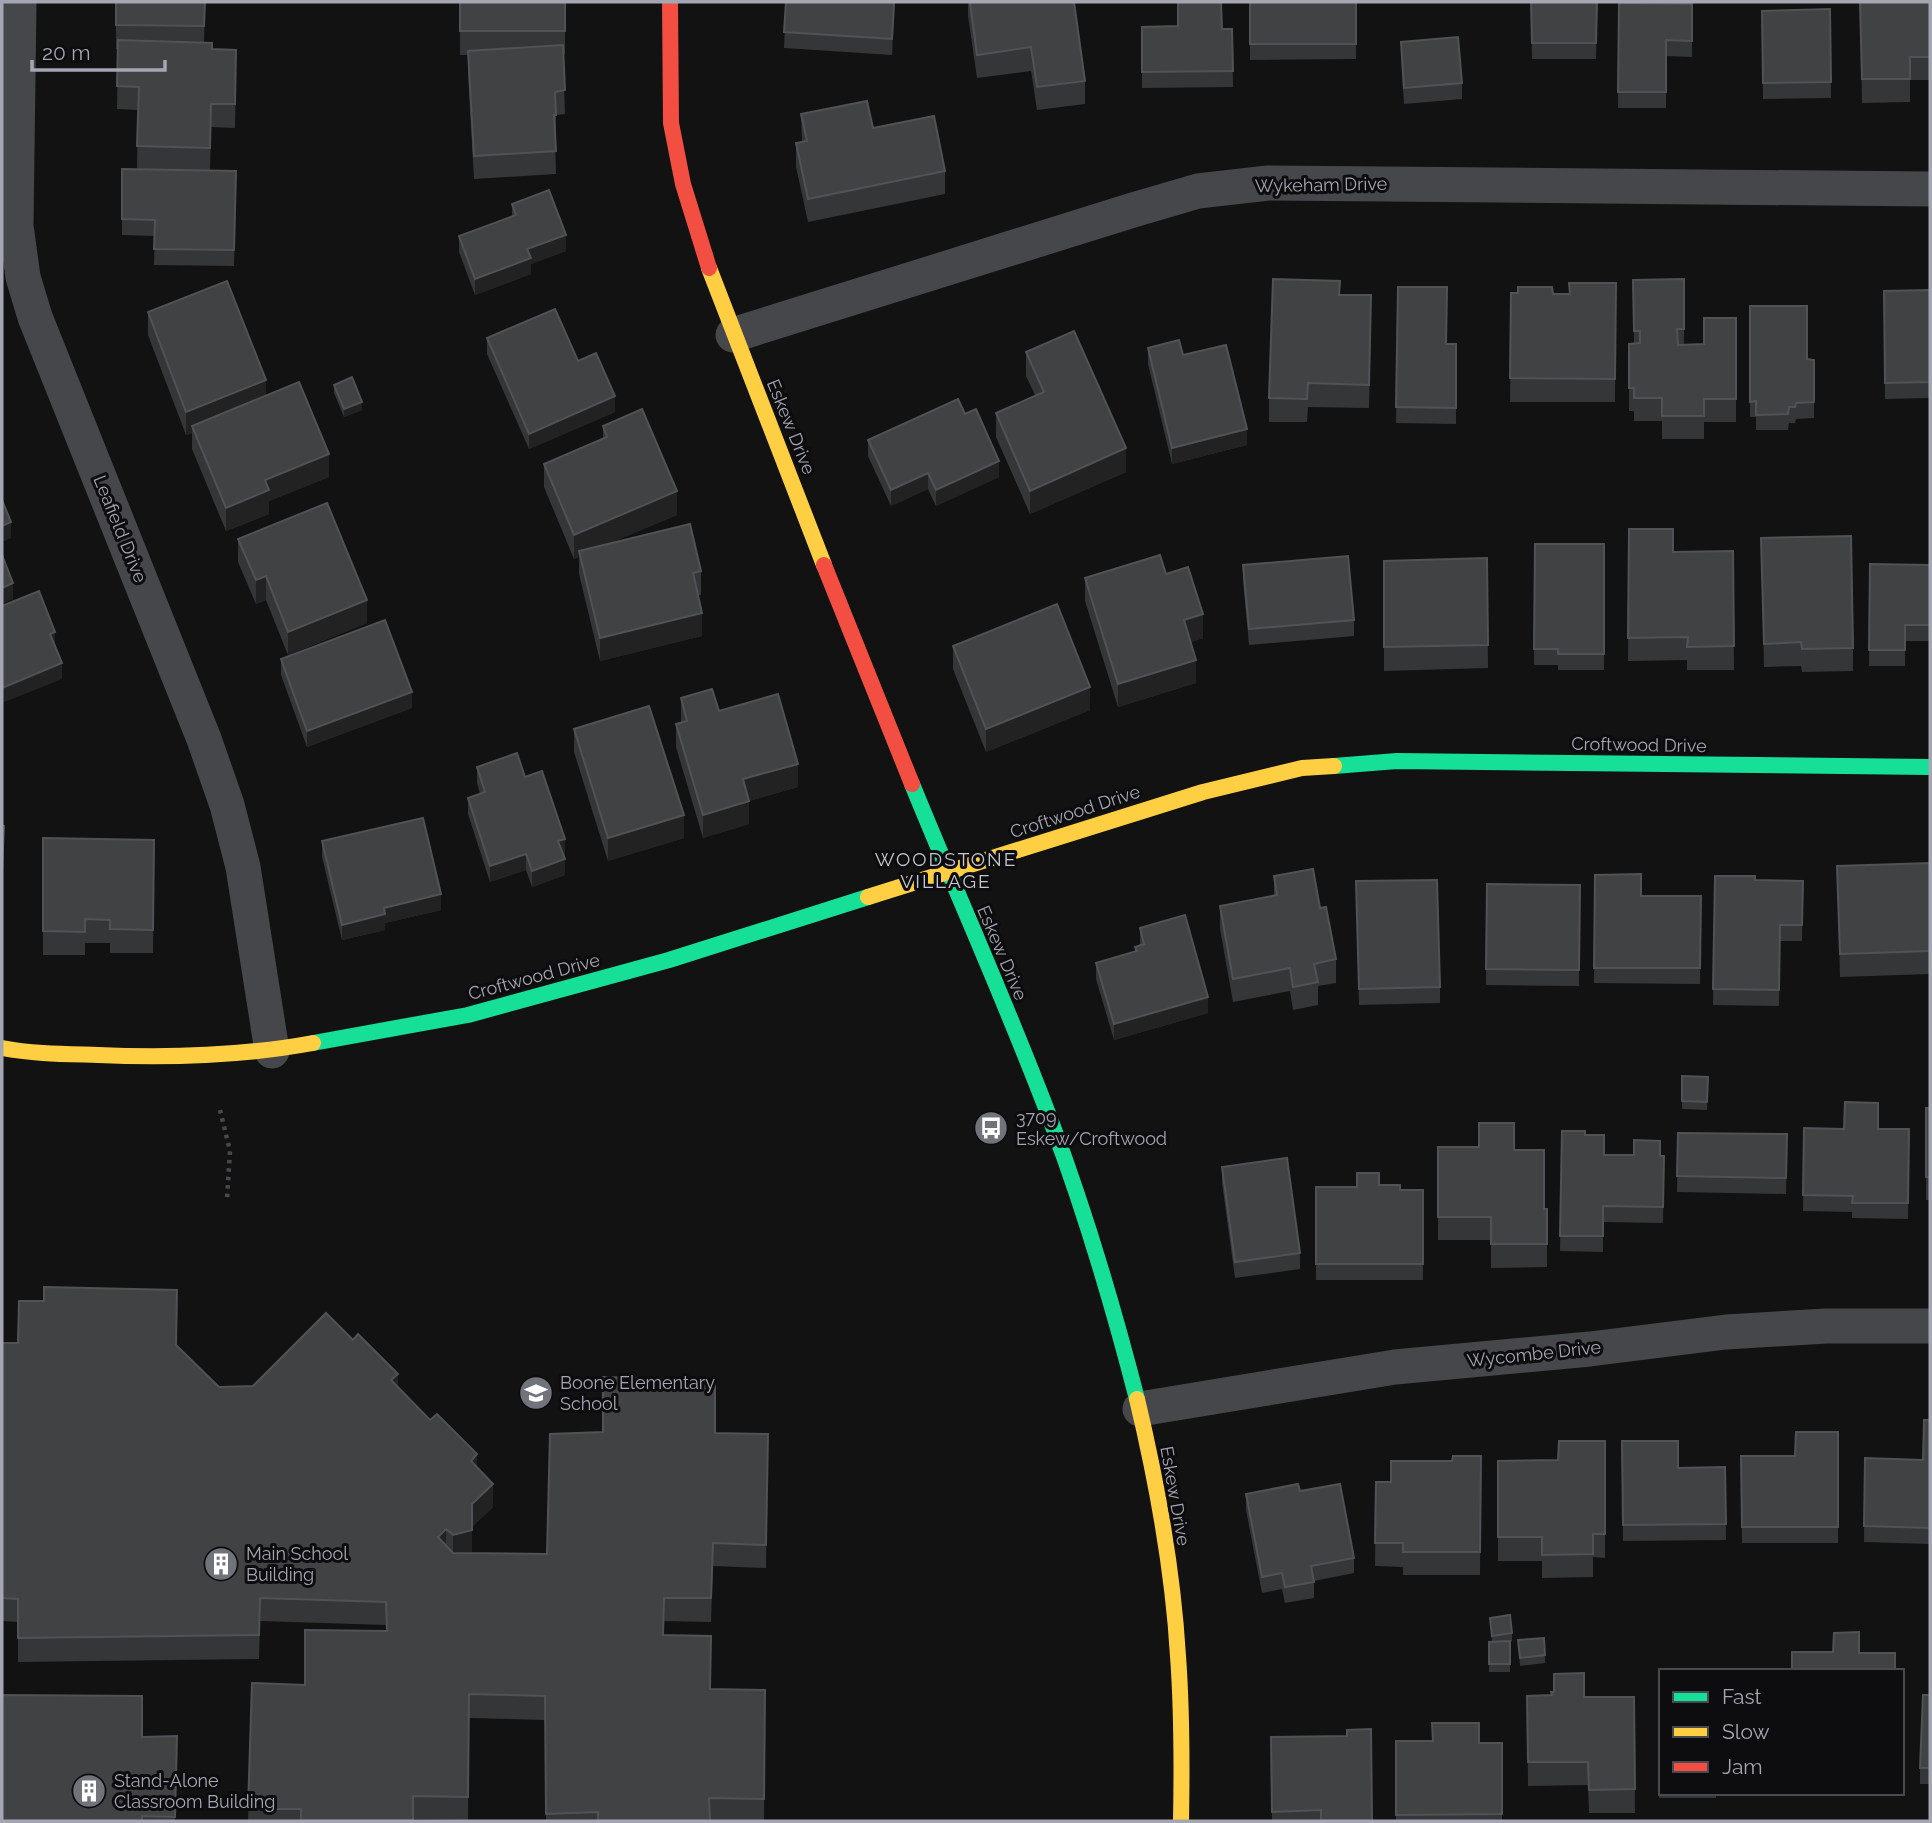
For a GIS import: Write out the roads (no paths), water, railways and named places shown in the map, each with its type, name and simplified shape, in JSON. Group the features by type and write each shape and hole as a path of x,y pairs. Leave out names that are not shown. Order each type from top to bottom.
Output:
{"street":[{"name":"Leafield Drive","path":"19,2 16,226 23,277 40,330 199,726 228,805 243,867 272,1051"},
{"name":"Eskew Drive","path":"670,2 671,123 683,184 701,247 733,335 1064,1156 1094,1241 1140,1409 1165,1542 1181,1681 1181,1821"},
{"name":"Wykeham Drive","path":"733,335 1198,191 1282,183 1930,189"},
{"name":"Croftwood Drive","path":"2,1048 30,1053 143,1057 272,1051 468,1015 669,960 1203,792 1302,768 1397,761 1930,767"},
{"name":"Wycombe Drive","path":"1140,1409 1395,1367 1590,1349 1726,1332 1826,1326 1930,1326"}],"place":[{"name":"3709 Eskew/Croftwood","path":"991,1128"},
{"name":"Boone Elementary School","path":"536,1393"},
{"name":"Main School Building","path":"221,1564"},
{"name":"Stand-Alone Classroom Building","path":"89,1791"}],"district":[{"name":"WOODSTONE VILLAGE","path":"946,870"}]}
